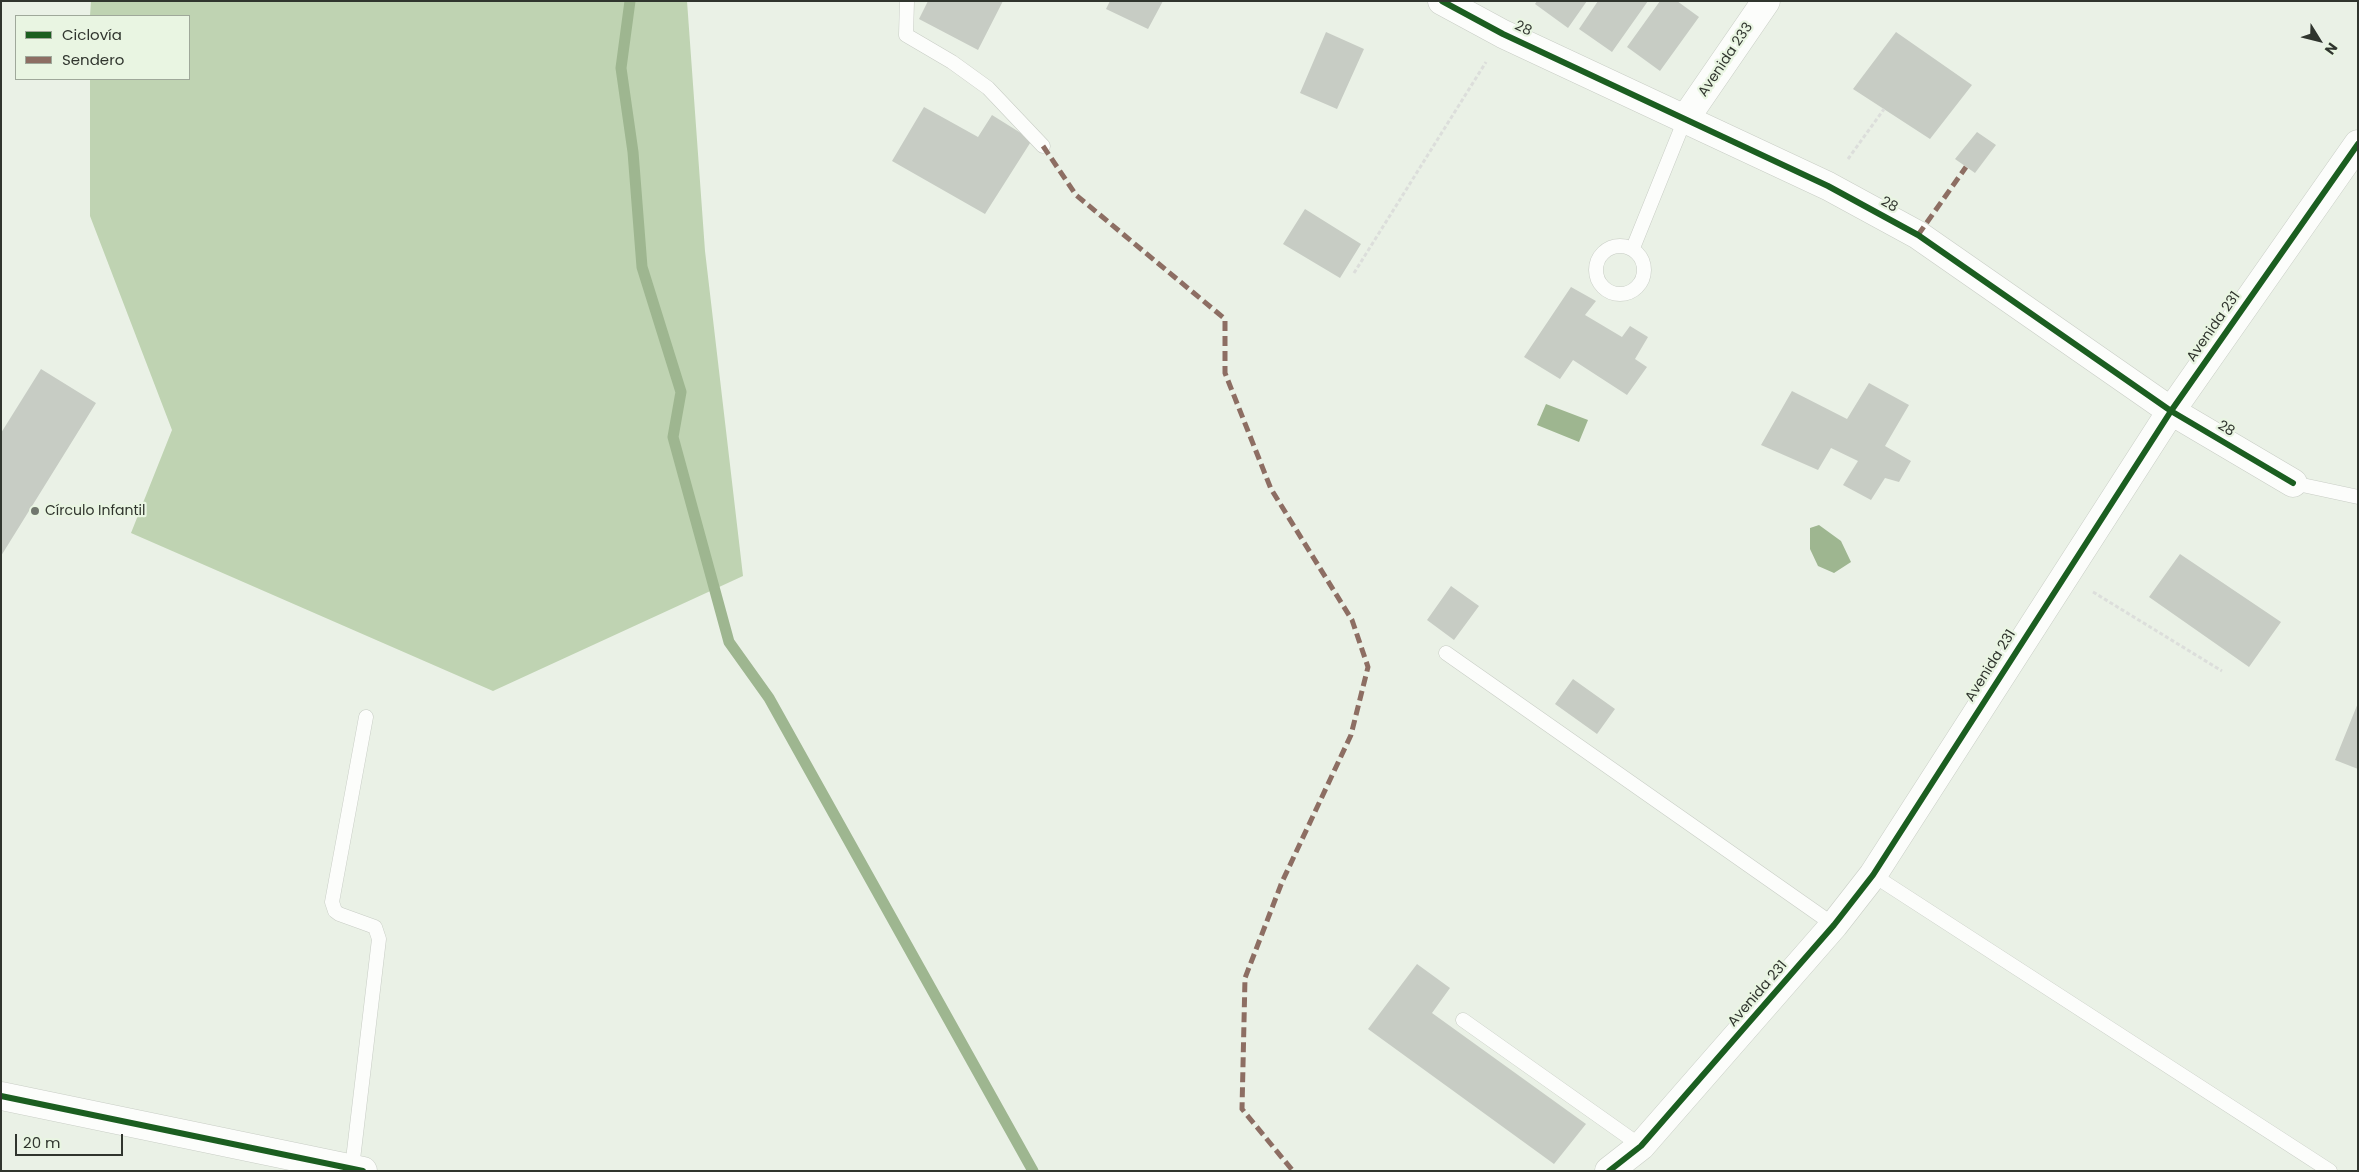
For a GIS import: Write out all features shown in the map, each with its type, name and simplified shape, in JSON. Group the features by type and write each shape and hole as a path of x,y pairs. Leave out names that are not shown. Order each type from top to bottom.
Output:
{"street":[{"name":"Avenida 233","path":"1685,119 1766,1"},
{"name":"28","path":"1448,2 1504,34 1828,186 1918,235 2171,411 2293,483"},
{"name":"Avenida 231","path":"1609,1171 1641,1146 1834,925 1873,875 2064,574 2171,411 2358,144"},
{"path":"1,1096 357,1169"}],"lane":[{"path":"907,1 906,35 952,62 988,88 1043,146"},
{"path":"1632,248 1685,119"},
{"path":"2293,483 2358,497"},
{"path":"1446,652 1834,925"},
{"path":"357,1169 379,939 375,927 338,914 332,902 366,718"},
{"path":"1873,875 2330,1171"},
{"path":"1463,1020 1641,1146"}],"path":[{"path":"1354,273 1504,34"},
{"path":"1828,186 1884,109"},
{"path":"2064,574 2222,671"}],"shaded area":[{"path":"91,1 687,1 705,251 743,576 493,691 131,533 172,430 90,216 90,80 190,80 190,15 90,15"},
{"path":"1546,404 1588,420 1579,442 1537,425"},
{"path":"1819,525 1841,541 1851,562 1834,573 1818,566 1810,549 1810,528"}],"building":[{"path":"928,1 1003,1 978,50 919,19"},
{"path":"1110,1 1163,1 1148,29 1106,9"},
{"path":"1537,1 1587,1 1568,28 1535,4"},
{"path":"1598,1 1648,1 1612,52 1579,29"},
{"path":"1660,1 1677,1 1699,17 1660,71 1627,47"},
{"path":"1326,32 1364,49 1337,109 1300,93"},
{"path":"1896,32 1972,85 1930,139 1853,89"},
{"path":"924,107 978,137 992,115 1032,140 985,214 892,161"},
{"path":"1977,132 1996,145 1975,173 1955,159"},
{"path":"1305,209 1361,244 1340,278 1283,244"},
{"path":"1571,287 1596,301 1585,315 1622,337 1630,326 1648,337 1635,359 1647,367 1627,395 1573,360 1560,379 1524,357"},
{"path":"41,369 96,403 1,556 1,433"},
{"path":"1869,383 1909,405 1885,446 1911,461 1899,482 1885,478 1871,500 1843,485 1858,461 1831,448 1818,470 1761,445 1792,391 1847,419"},
{"path":"2180,554 2281,622 2249,667 2149,597"},
{"path":"1451,586 1479,606 1454,640 1427,620"},
{"path":"1573,679 1615,709 1597,734 1555,704"},
{"path":"2358,703 2358,769 2335,760"},
{"path":"1417,964 1450,988 1432,1013 1586,1124 1554,1164 1368,1029"}],"waterway":[{"path":"630,1 621,68 633,152 642,267 681,392 673,437 729,642 769,698 1033,1171"}],"marked path":[{"path":"1043,146 1076,195 1225,319 1225,373 1271,489 1352,620 1368,667 1351,735 1282,882 1245,978 1242,1109 1293,1171"},
{"path":"1918,235 1966,167"}],"cycle path":[{"path":"1442,1 1503,34 1828,186 1918,235 2171,411 2293,483"},
{"path":"1609,1171 1641,1146 1834,925 1873,875 2171,411 2358,144"},
{"path":"1,1096 363,1171"}],"place":[{"name":"Círculo Infantil","path":"35,511"}]}
